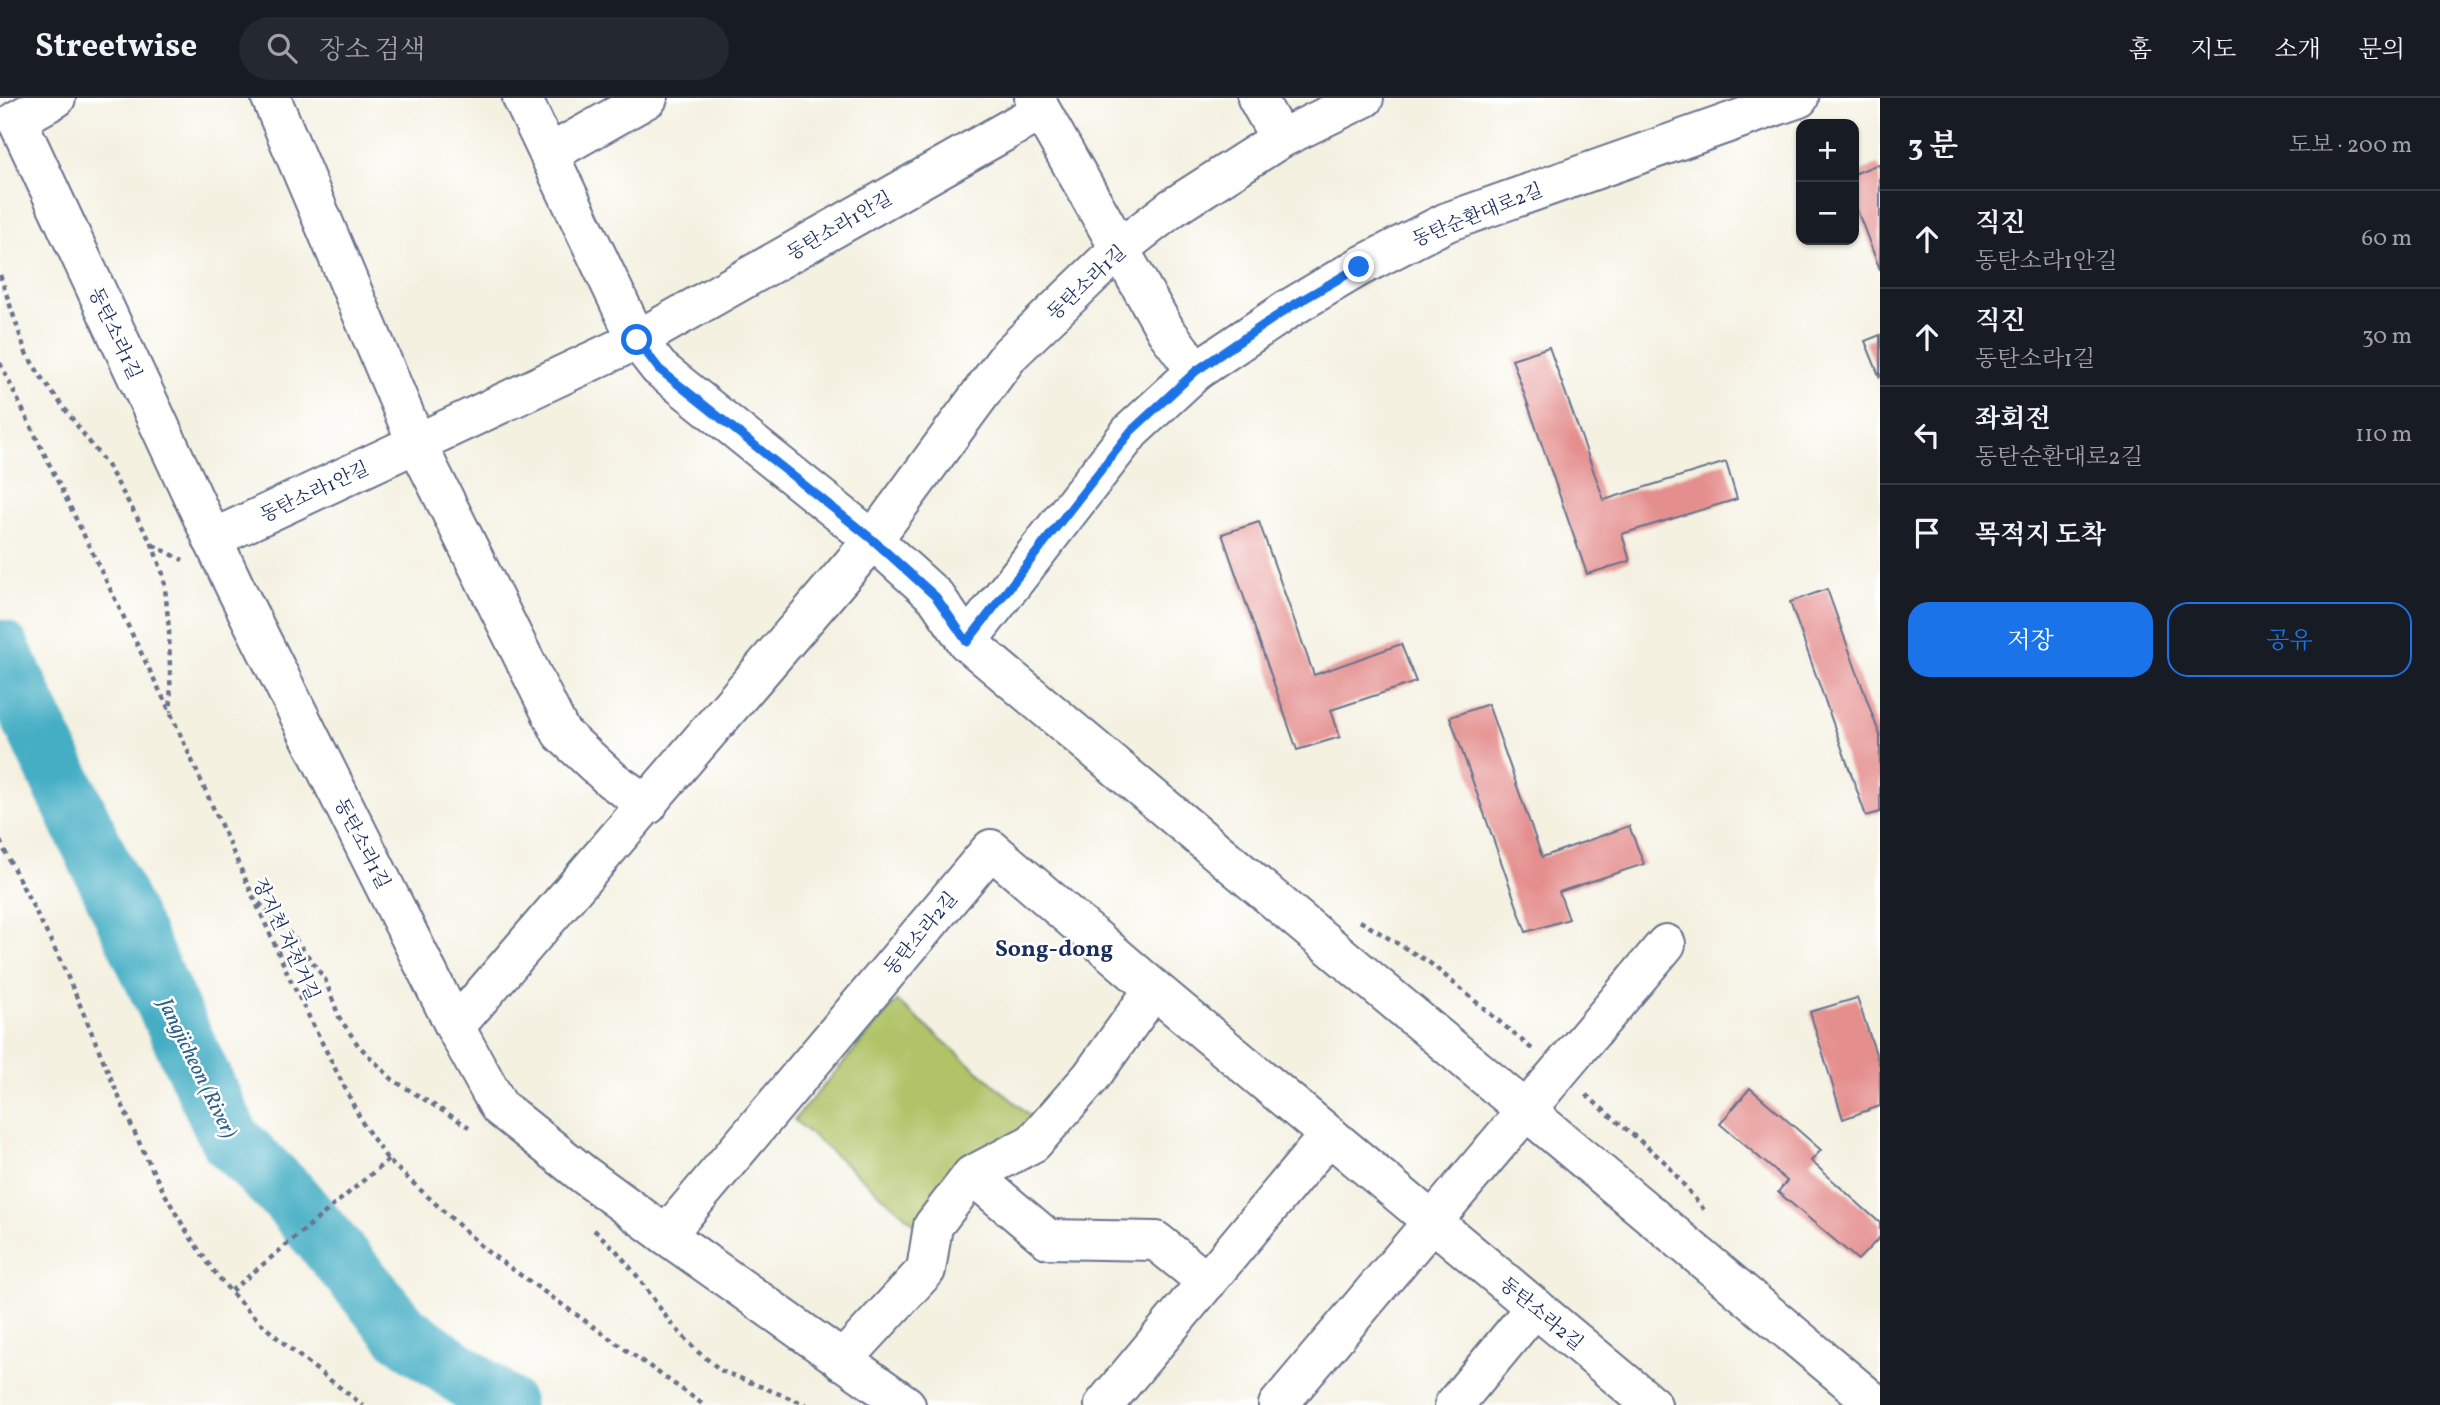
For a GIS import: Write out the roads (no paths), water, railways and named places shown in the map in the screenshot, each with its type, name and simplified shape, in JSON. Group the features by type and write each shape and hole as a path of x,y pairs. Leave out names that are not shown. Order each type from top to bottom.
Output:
{"street":[{"name":"동탄소라1길","path":"56,98 17,120 212,539 455,1027 648,806 873,540 1010,354 1119,249 1172,208 1280,139 1364,98"},
{"path":"271,98 416,444 561,733 612,780 648,806"},
{"path":"522,98 637,340 659,369 873,540 936,597 967,642 1877,1405"},
{"path":"549,154 648,98"},
{"path":"1257,98 1280,139"},
{"name":"동탄순환대로2길","path":"967,642 1131,431 1196,371 1290,307 1359,267 1447,222 1799,98"},
{"name":"동탄소라1안길","path":"212,539 637,340 1037,104 1166,331 1196,371"},
{"name":"동탄소라2길","path":"666,1235 991,849 1154,989 1652,1405"},
{"path":"1278,1405 1666,944"},
{"path":"842,1361 926,1270 933,1226 972,1175 1033,1143 1091,1077 1154,989"},
{"path":"455,1027 499,1107 666,1235 906,1405"},
{"path":"1104,1405 1329,1135"},
{"path":"972,1175 1048,1239 1156,1241 1207,1282"},
{"path":"1454,1405 1535,1307"}],"waterway":[{"name":"Jangjicheon (River)","path":"0,650 230,1139 289,1197 402,1332 504,1405"}],"district":[{"name":"Song-dong","path":"1054,948"}]}
